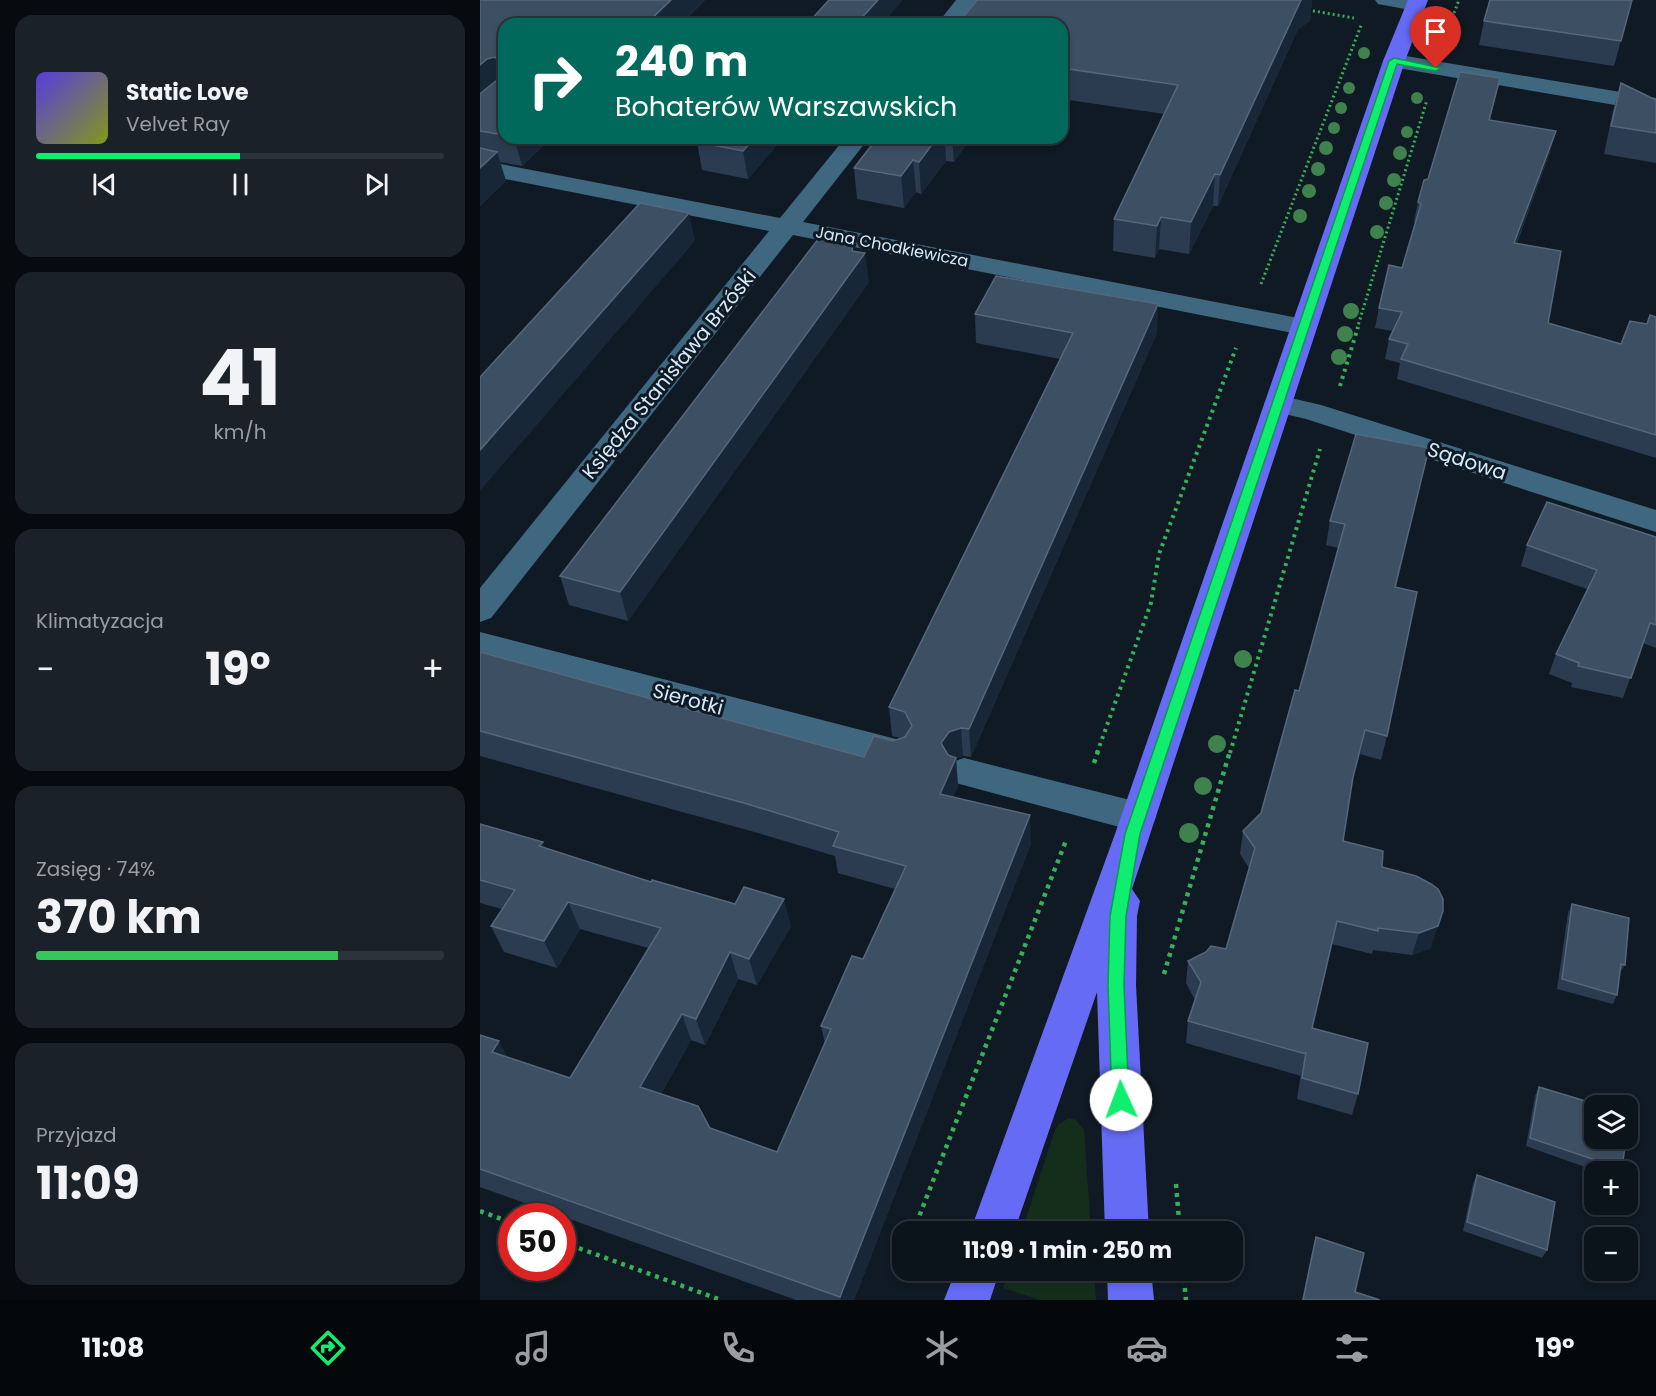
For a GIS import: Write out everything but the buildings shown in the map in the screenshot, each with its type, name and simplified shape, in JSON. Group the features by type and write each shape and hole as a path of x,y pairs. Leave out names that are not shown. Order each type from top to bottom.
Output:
{"main road":[{"path":"996,1221 1135,826 1394,61 1417,2"},
{"path":"1127,1221 1116,985 1118,916 1135,826"},
{"path":"967,1300 974,1281"},
{"path":"1130,1281 1131,1300"}],"street":[{"path":"953,18 967,0"},
{"path":"1386,0 1417,2"},
{"path":"1394,61 1656,105"},
{"name":"Księdza Stanisława Brzóski","path":"480,610 852,144"},
{"name":"Jana Chodkiewicza","path":"480,167 1304,327"},
{"name":"Sądowa","path":"1278,404 1311,411 1656,521"},
{"name":"Sierotki","path":"480,644 896,753"},
{"path":"964,772 1081,802 1135,826"}],"path":[{"path":"1258,292 1364,19 1298,9"},
{"path":"1339,389 1436,68"},
{"path":"917,1221 1081,802 1122,679 1151,603 1159,554 1238,342"},
{"path":"1162,981 1321,444"},
{"path":"1175,1174 1179,1221"},
{"path":"480,1211 498,1218"},
{"path":"576,1247 721,1300"},
{"path":"1184,1281 1186,1300"}],"green space":[{"path":"1069,1118 1076,1120 1084,1130 1090,1221 1025,1221 1055,1130 1059,1124"},
{"path":"1005,1281 1095,1281 1096,1300 1040,1300 1003,1288"}],"route":[{"path":"1121,1100 1116,985 1118,916 1132,834 1394,61 1436,68"}]}
